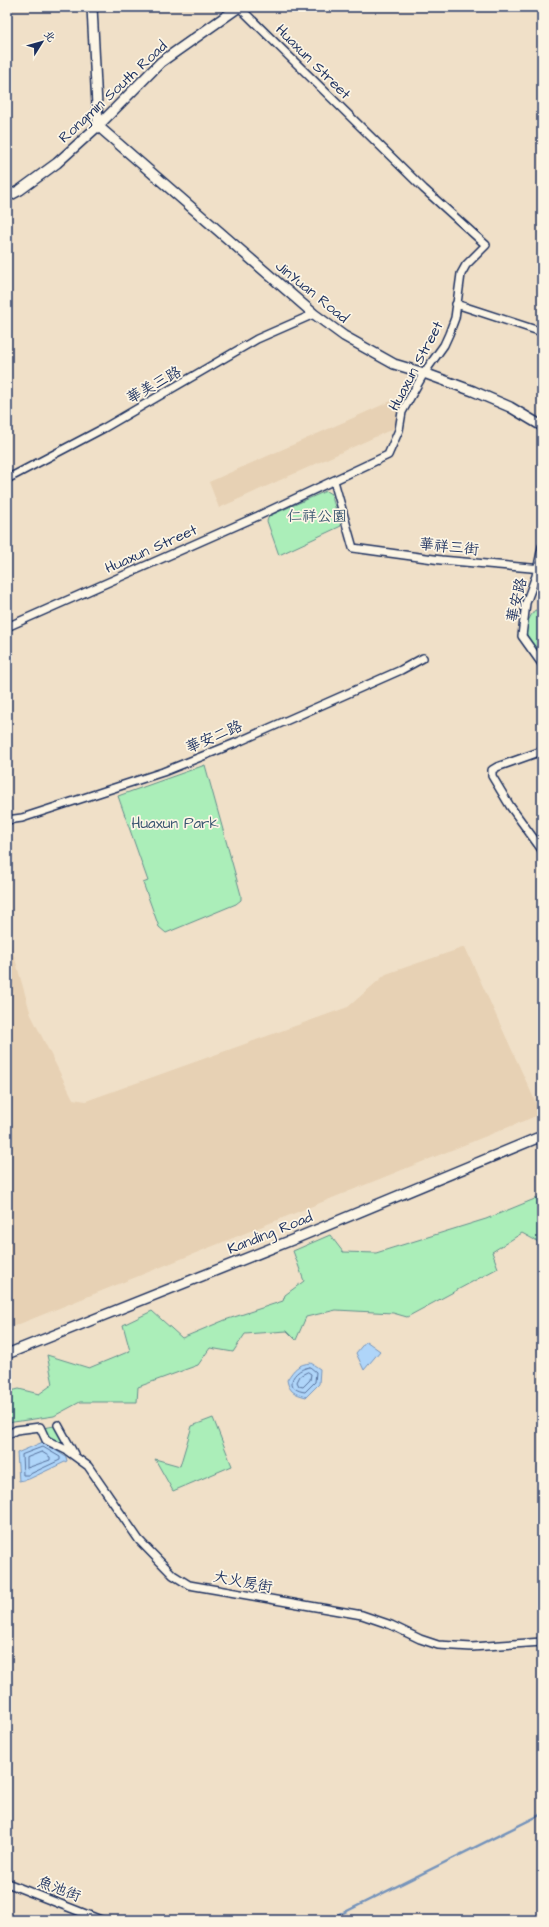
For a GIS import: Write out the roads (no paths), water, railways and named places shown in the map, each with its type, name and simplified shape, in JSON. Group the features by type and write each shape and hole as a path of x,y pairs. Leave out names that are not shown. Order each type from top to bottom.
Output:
{"street":[{"path":"92,7 98,126"},
{"name":"Rongmin South Road","path":"7,197 20,190 57,163 98,126 161,62 239,7"},
{"name":"Huaxun Street","path":"7,627 334,481 388,455 399,430 402,412 424,373 444,345 449,334 455,318 461,274 466,265 486,245 424,189 239,7"},
{"name":"JinYuan Road","path":"98,126 314,314 344,336 388,361 424,373 510,407 542,426"},
{"path":"456,304 542,332"},
{"name":"華美三路","path":"7,478 104,428 257,339 314,314"},
{"name":"華祥三街","path":"334,481 353,548 434,559 539,569"},
{"name":"華安路","path":"542,547 539,569 526,603 522,636 542,664"},
{"name":"華安二路","path":"7,820 22,818 163,772 238,742 401,670 423,658"},
{"path":"542,751 492,770 492,776 510,806 542,850"},
{"name":"Kanding Road","path":"7,1354 292,1240 542,1136"},
{"path":"58,1424 75,1456"},
{"name":"大火房街","path":"7,1435 16,1430 40,1427 46,1440 75,1456 88,1466 139,1540 173,1575 189,1584 362,1615 391,1625 420,1639 438,1645 472,1647 542,1642"},
{"name":"魚池街","path":"7,1883 101,1920"}],"water":[{"path":"366,1341 380,1351 364,1370 356,1353"},
{"path":"311,1363 320,1369 319,1384 306,1397 293,1392 289,1387 287,1380 297,1368"},
{"path":"43,1442 66,1457 67,1461 29,1479 19,1481 17,1453"}],"waterway":[{"path":"329,1920 542,1814"}],"park label":[{"name":"仁祥公園","path":"317,516"},
{"name":"Huaxun Park","path":"175,823"}]}
